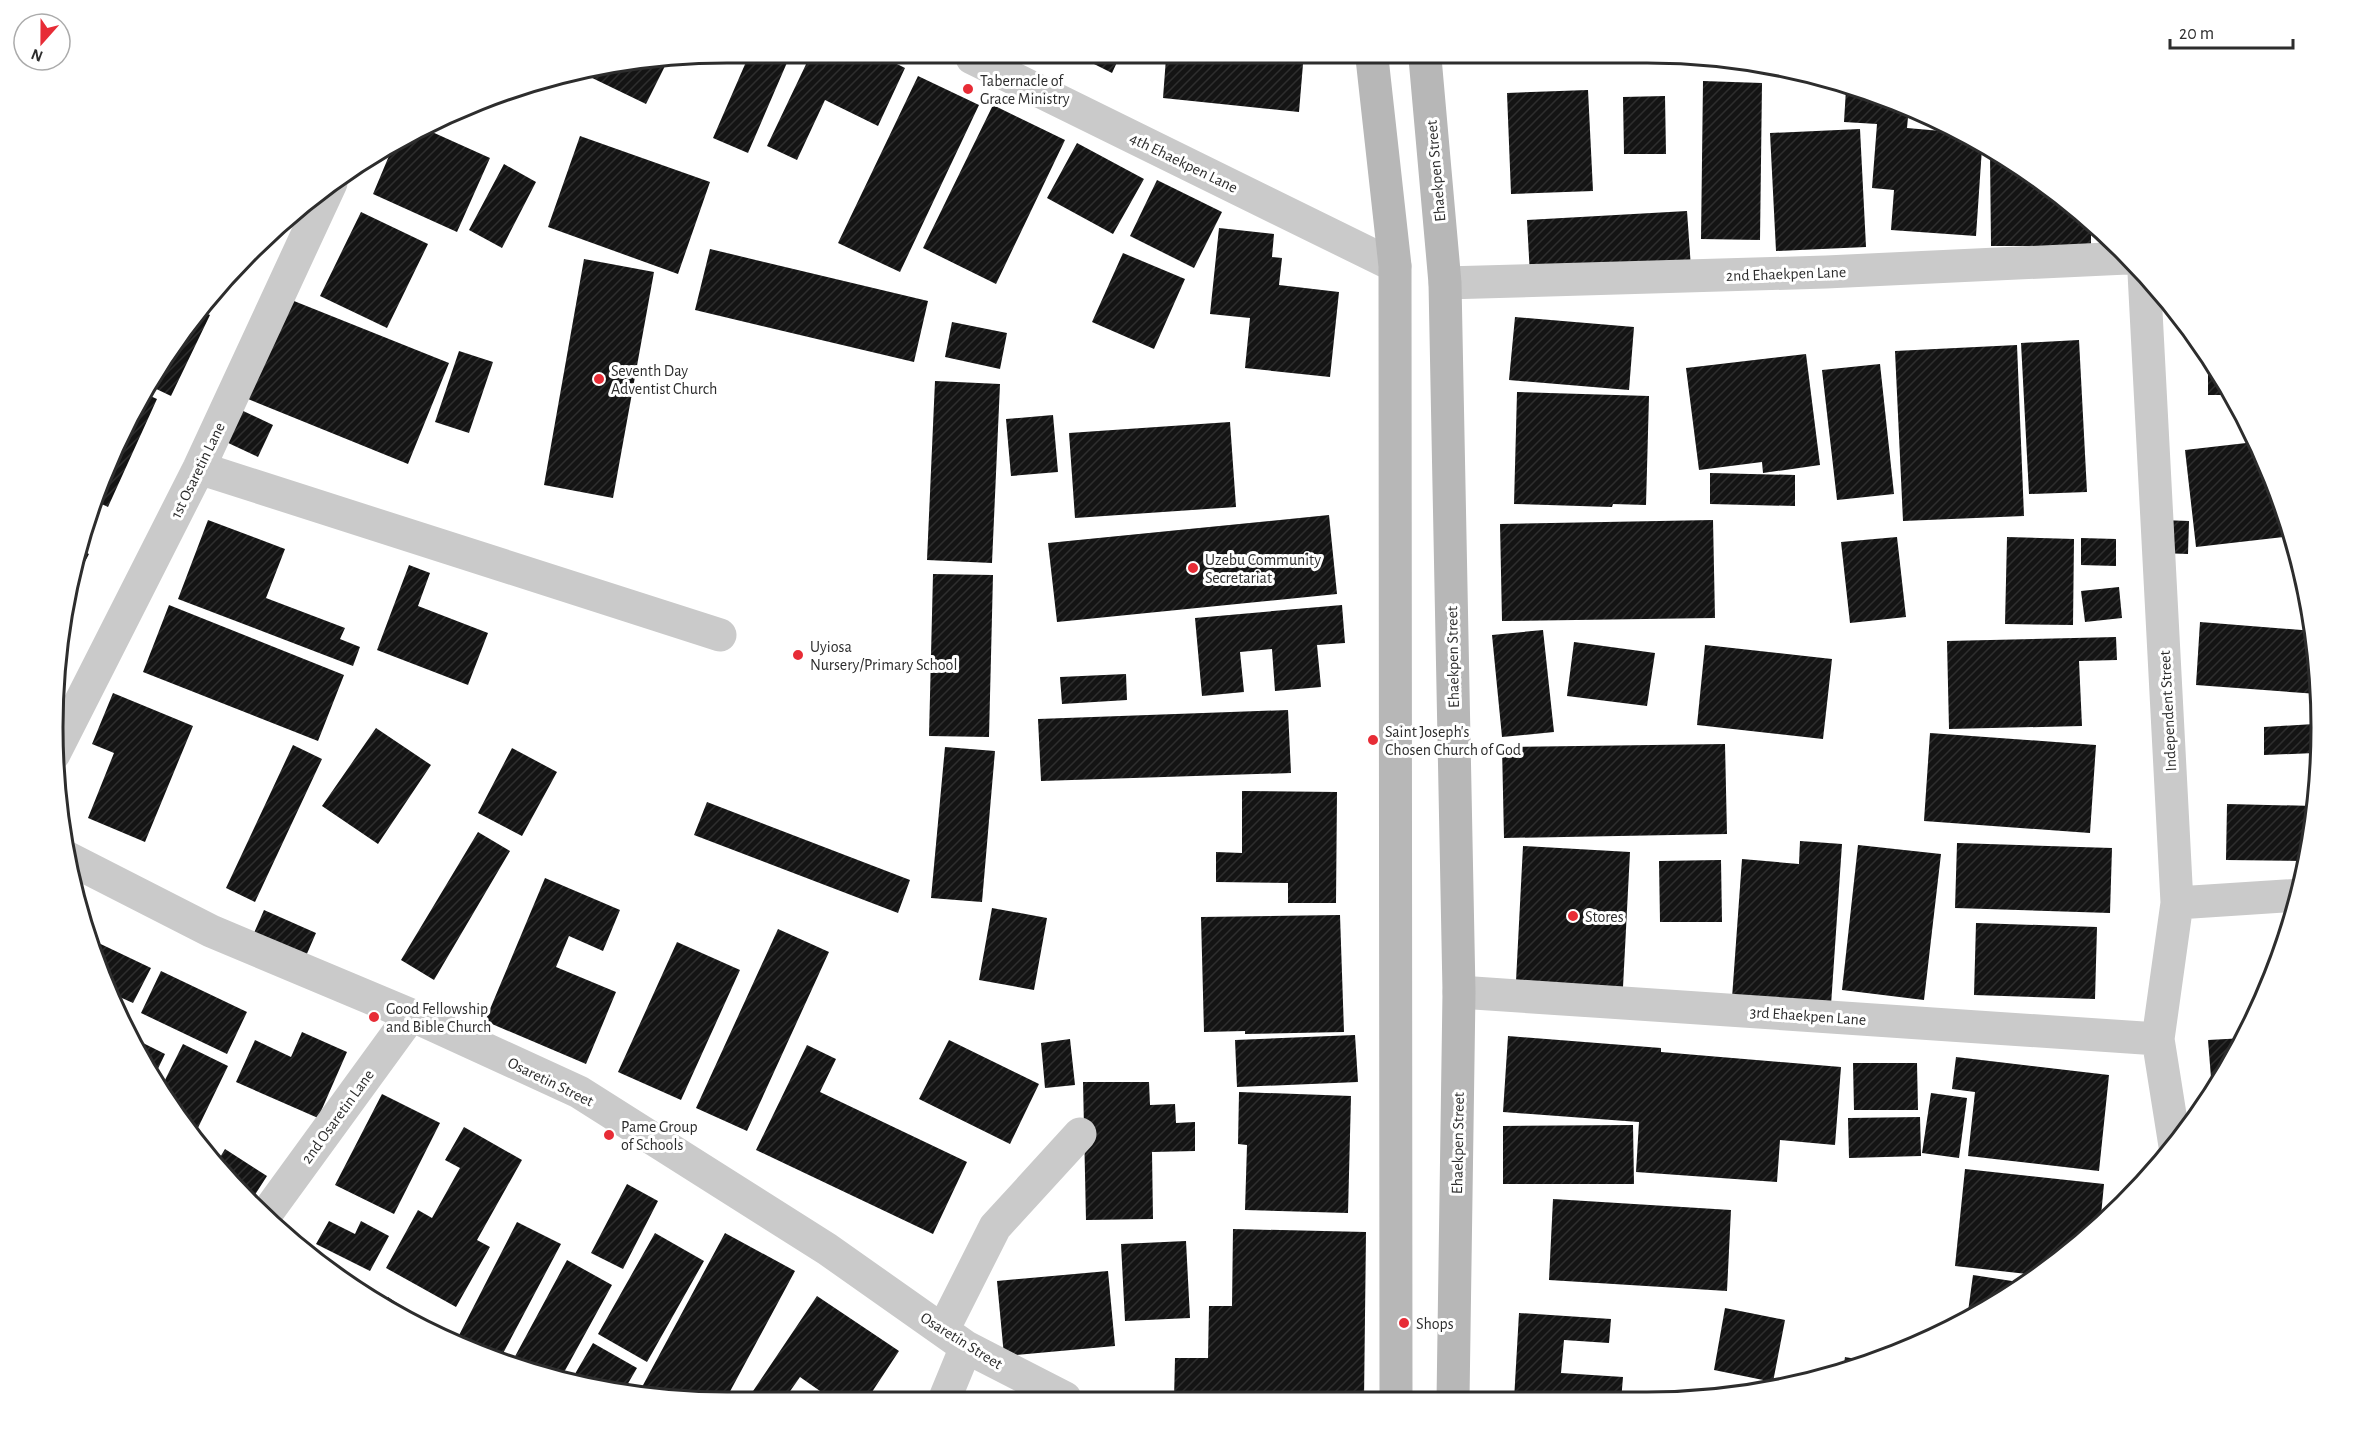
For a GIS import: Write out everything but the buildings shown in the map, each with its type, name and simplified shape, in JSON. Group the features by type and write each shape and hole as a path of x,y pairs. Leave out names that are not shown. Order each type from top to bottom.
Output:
{"street":[{"name":"4th Ehaekpen Lane","path":"982,63 1395,266"},
{"path":"1373,63 1395,266 1396,1392"},
{"name":"Ehaekpen Street","path":"1425,63 1445,283 1459,992 1453,1392"},
{"name":"1st Osaretin Lane","path":"63,736 199,468 323,200"},
{"name":"2nd Ehaekpen Lane","path":"1445,283 1814,272 2116,258"},
{"name":"Independent Street","path":"2145,288 2177,903 2158,1039 2173,1133"},
{"path":"199,468 720,635"},
{"name":"Osaretin Street","path":"77,863 211,931 411,1016 579,1092 826,1249 955,1339 1054,1392"},
{"path":"2177,903 2289,896"},
{"name":"3rd Ehaekpen Lane","path":"1459,992 2158,1039"},
{"name":"2nd Osaretin Lane","path":"270,1209 411,1016"},
{"path":"946,1392 955,1339 995,1227 1080,1134"}],"place":[{"name":"Tabernacle of Grace Ministry","path":"968,89"},
{"name":"Seventh Day Adventist Church","path":"599,379"},
{"name":"Uzebu Community Secretariat","path":"1193,568"},
{"name":"Uyiosa Nursery/Primary School","path":"798,655"},
{"name":"Saint Joseph's Chosen Church of God","path":"1373,740"},
{"name":"Stores","path":"1573,916"},
{"name":"Good Fellowship and Bible Church","path":"374,1017"},
{"name":"Pame Group of Schools","path":"609,1135"},
{"name":"Shops","path":"1404,1323"}]}
